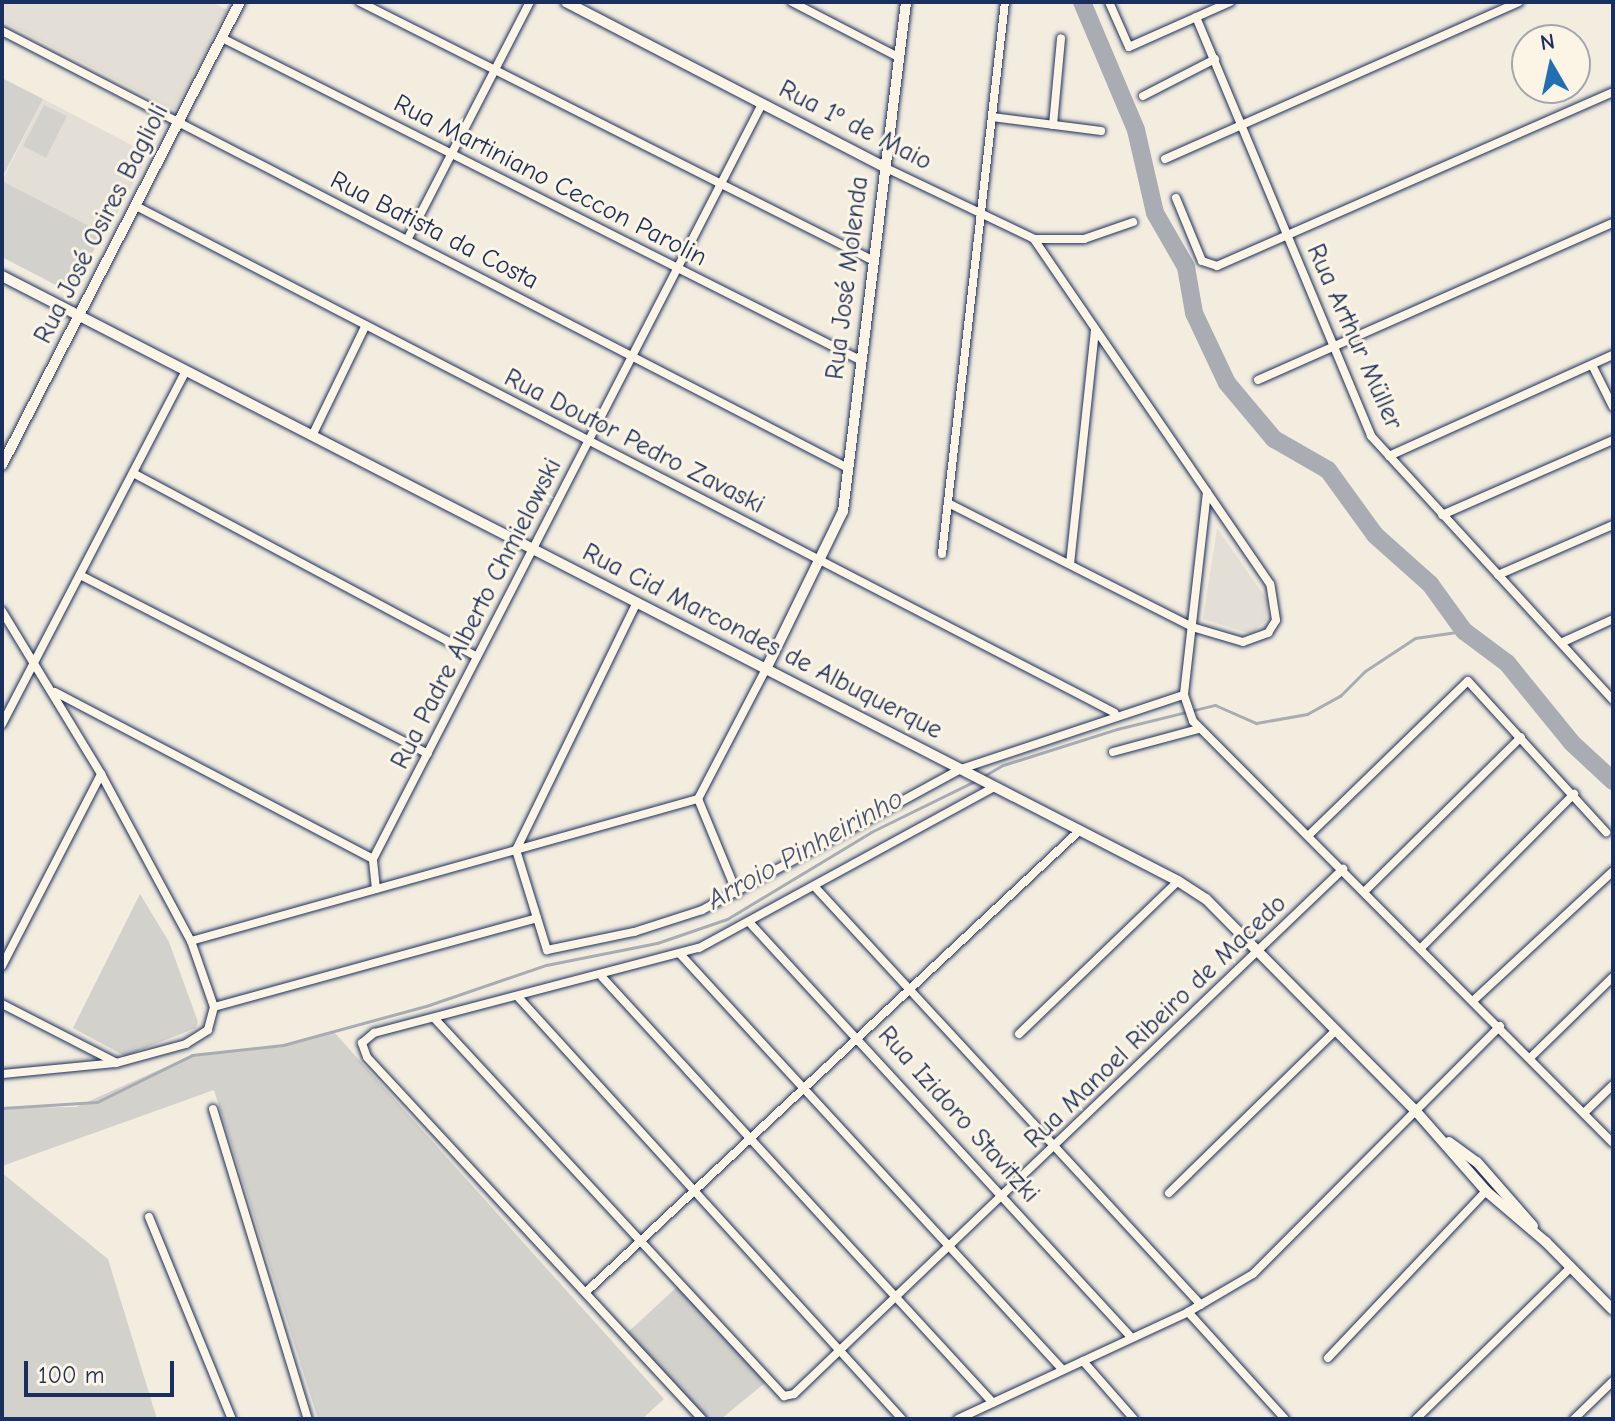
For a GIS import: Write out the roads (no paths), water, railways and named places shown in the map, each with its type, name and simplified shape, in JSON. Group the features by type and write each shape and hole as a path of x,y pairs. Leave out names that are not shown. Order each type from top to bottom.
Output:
{"street":[{"name":"Rua José Osires Baglioli","path":"2,465 240,2"},
{"path":"360,2 872,260"},
{"path":"407,240 530,2"},
{"name":"Rua 1º de Maio","path":"566,2 884,167 1034,239 1084,239 1133,222"},
{"path":"792,2 898,57"},
{"name":"Rua José Molenda","path":"819,560 843,511 906,2"},
{"path":"942,554 1005,2"},
{"path":"1109,2 1129,47 1230,2"},
{"path":"1165,159 1519,2"},
{"name":"Rua Arthur Müller","path":"1196,17 1244,124 1286,235 1371,436 1613,700"},
{"name":"Rua Batista da Costa","path":"2,31 848,468"},
{"name":"Rua Martiniano Ceccon Parolin","path":"222,38 860,360"},
{"path":"1053,125 1061,38"},
{"path":"1143,96 1215,59"},
{"path":"1176,198 1202,261 1209,266 1613,92"},
{"name":"Rua Padre Alberto Chmielowski","path":"373,859 762,104"},
{"path":"992,117 1101,131"},
{"name":"Rua Doutor Pedro Zavaski","path":"136,206 1115,713"},
{"path":"1258,380 1613,223"},
{"path":"948,503 1192,627 1252,641 1268,633 1277,613 1270,584 1034,239"},
{"name":"Rua Cid Marcondes de Albuquerque","path":"2,276 1178,881 1206,899 1414,1109 1486,1191 1546,1242"},
{"path":"312,436 366,325"},
{"path":"1070,564 1095,328"},
{"path":"1389,456 1613,355"},
{"path":"1592,365 1613,407"},
{"path":"2,724 186,371"},
{"path":"1442,515 1613,440"},
{"path":"133,473 477,657"},
{"path":"1207,492 1185,699 1195,725 1475,999 1613,1143"},
{"path":"1498,575 1613,525"},
{"path":"191,941 698,799 819,560"},
{"path":"80,575 428,754"},
{"path":"637,602 516,850 547,950 634,932 737,893 964,771 1115,713 1185,699"},
{"path":"2,611 35,660 101,774 191,941 214,1007 208,1030 186,1044 116,1063 2,1074"},
{"path":"1563,642 1613,619"},
{"path":"1309,835 1468,681 1606,832"},
{"path":"53,691 373,859 376,889"},
{"path":"1113,752 1195,725"},
{"path":"1365,891 1521,737"},
{"path":"2,966 101,774"},
{"path":"702,1419 367,1057 362,1043 374,1033 602,977 680,954 749,922 992,786"},
{"path":"1422,947 1574,794"},
{"path":"698,799 737,893"},
{"path":"586,1292 912,992 1080,830"},
{"name":"Rua Manoel Ribeiro de Macedo","path":"643,1240 784,1396 794,1394 1343,869"},
{"path":"1475,999 1613,871"},
{"path":"1019,1034 1178,881"},
{"path":"814,886 1201,1305"},
{"path":"214,1007 537,918"},
{"name":"Rua Izidoro Stavitzki","path":"749,922 1132,1338"},
{"path":"680,954 1063,1370"},
{"path":"602,977 993,1403"},
{"path":"1531,1057 1613,977"},
{"path":"518,997 902,1419"},
{"path":"2,1004 116,1063"},
{"path":"435,1019 643,1240"},
{"path":"958,1419 970,1417 993,1403 1188,1312 1253,1274 1500,1026"},
{"path":"1169,1193 1336,1030"},
{"path":"1584,1113 1613,1085"},
{"path":"213,1109 308,1419"},
{"name":"Rua Cid Marcondes de Albuquerque","path":"1437,1134 1477,1162 1546,1242 1613,1310"},
{"path":"1328,1358 1486,1191"},
{"path":"149,1217 232,1419"},
{"path":"1416,1419 1571,1267"},
{"path":"1188,1312 1285,1419"},
{"path":"1083,1361 1134,1419"},
{"path":"1574,1419 1613,1381"}],"waterway":[{"path":"1082,2 1136,130 1155,213 1186,267 1194,313 1227,383 1274,439 1328,470 1375,535 1430,584 1464,631 1507,663 1572,743 1613,781"},
{"name":"Arroio Pinheirinho","path":"982,777 1003,765 1117,729 1215,705 1256,723 1307,714 1340,696 1365,671 1415,638 1464,631"},
{"name":"Arroio Pinheirinho","path":"2,1108 97,1102 192,1055 283,1045 426,1006 546,965 657,943 727,919 871,832 975,781"}]}
